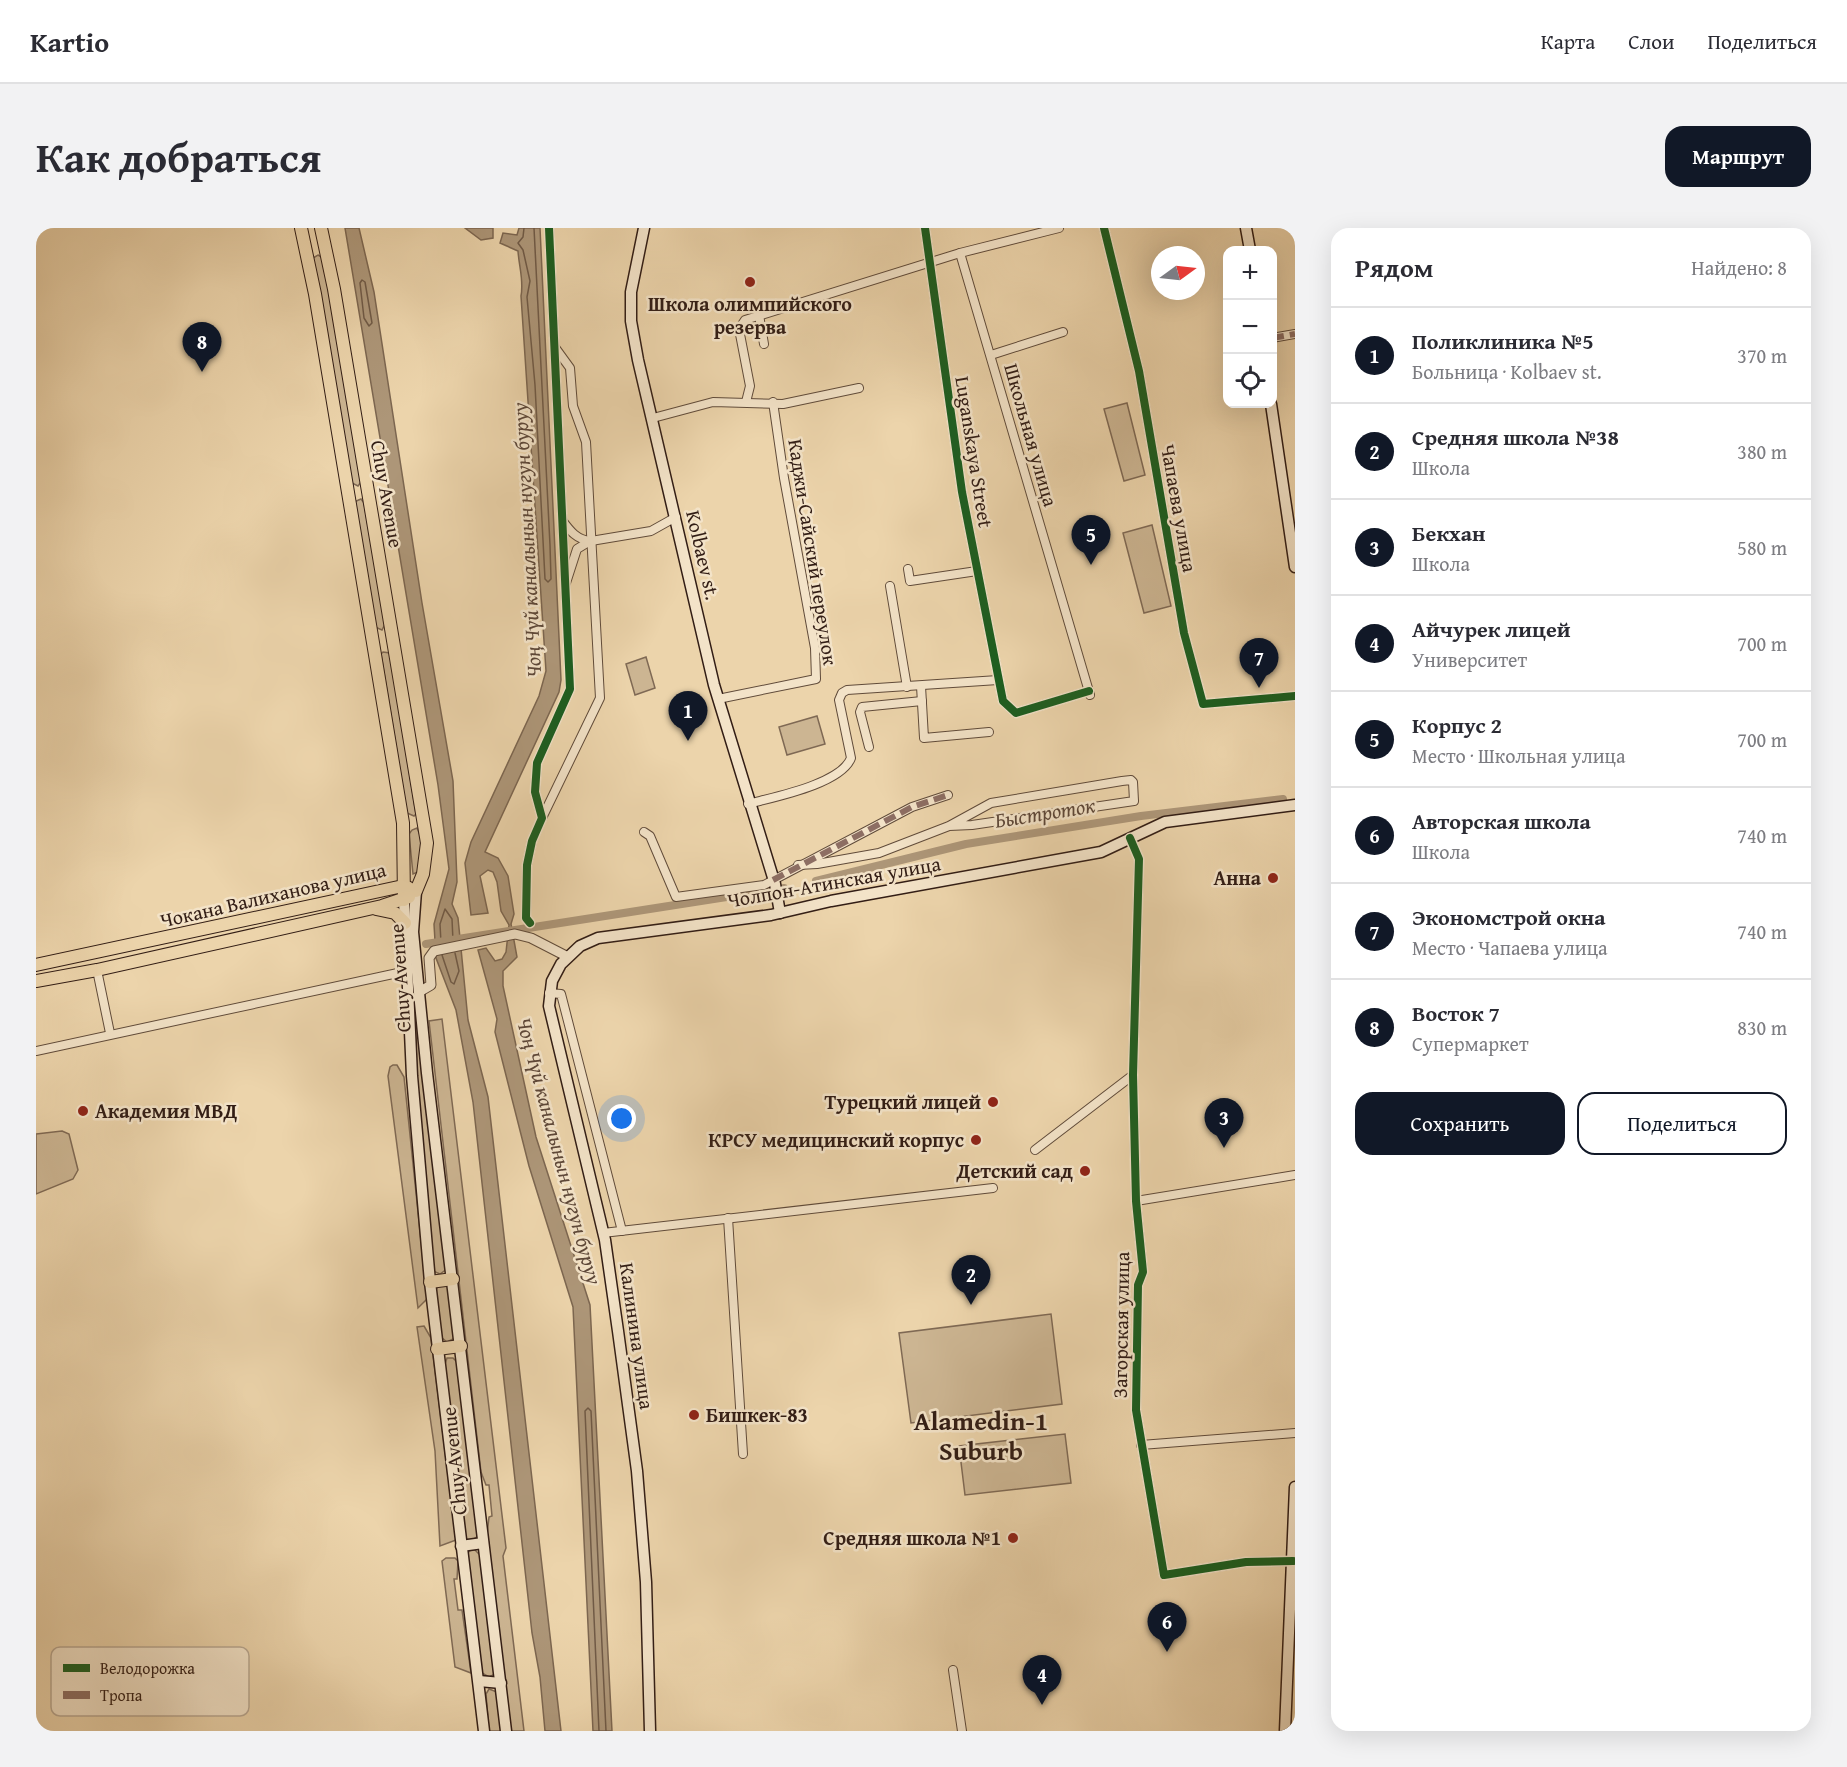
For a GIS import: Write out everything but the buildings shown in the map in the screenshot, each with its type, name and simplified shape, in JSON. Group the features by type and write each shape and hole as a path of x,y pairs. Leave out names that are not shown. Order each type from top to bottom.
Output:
{"main road":[{"name":"Chuy Avenue","path":"301,228 403,823 403,886 412,1076 430,1282 484,1731"},
{"name":"Chuy Avenue","path":"321,228 424,819 427,855 416,891 413,932 506,1731"},
{"name":"Kolbaev st.","path":"644,228 630,292 631,321 718,699 748,804 774,882 780,913"},
{"path":"1246,228 1249,246"},
{"path":"306,252 325,248"},
{"path":"1272,408 1295,567"},
{"path":"348,494 367,490"},
{"path":"372,641 392,638"},
{"name":"Чолпон-Атинская улица","path":"568,957 588,942 609,935 780,913 831,901 1101,852 1165,822 1295,806"},
{"path":"403,823 424,819"},
{"path":"366,894 392,879 404,862 412,877 423,874"},
{"name":"Чокана Валиханова улица","path":"36,965 403,886 416,891"},
{"name":"Чокана Валиханова улица","path":"36,981 97,970 404,900 416,891"},
{"path":"368,908 389,911 405,923"},
{"path":"549,993 556,973 568,957"},
{"name":"Калинина улица","path":"549,993 551,1018 603,1233 637,1471 646,1582 650,1731"},
{"path":"430,1282 453,1279"},
{"path":"437,1349 461,1346"},
{"path":"1285,1731 1295,1487"},
{"path":"461,1546 483,1543"},
{"path":"479,1681 501,1683"}],"street":[{"path":"542,818 535,792 537,763 570,688 549,228"},
{"name":"Luganskaya Street","path":"925,228 962,492 1003,701 1016,713 1089,693"},
{"path":"746,402 750,386 739,329 744,320 960,253 1059,228"},
{"name":"Чапаева улица","path":"1104,228 1139,372 1184,633 1203,704 1295,696"},
{"name":"Школьная улица","path":"960,253 1089,693"},
{"path":"759,315 764,344"},
{"path":"991,355 1063,332"},
{"path":"1277,337 1295,334"},
{"path":"530,923 526,918 525,881 532,841 600,698 586,442 573,406 570,368 554,346"},
{"path":"653,418 712,402 783,404 859,388"},
{"name":"Каджи-Сайский переулок","path":"718,699 816,679 815,648 784,478 773,402"},
{"path":"561,520 570,532 584,540 591,541 651,531 676,517"},
{"path":"564,590 577,549 591,541"},
{"path":"908,569 910,581 977,571"},
{"path":"890,586 907,687"},
{"name":"Каджи-Сайский переулок","path":"748,804 816,784 848,765 851,758 840,700 842,693 847,690 921,687 998,680"},
{"path":"921,687 924,738 989,732"},
{"path":"869,747 860,712 862,707 922,701"},
{"path":"798,865 879,853 950,826 991,803 1122,781 1131,780 1133,782 1134,801 1030,817 950,826"},
{"path":"644,832 650,836 676,897 774,882 798,865 912,807 948,795"},
{"name":"Загорская улица","path":"1130,838 1139,859 1132,1075 1136,1201 1143,1272 1138,1285 1136,1410 1164,1575 1246,1562 1293,1561"},
{"path":"419,992 429,989 431,985 429,958 434,951 515,934 531,938 568,957"},
{"path":"97,970 110,1033"},
{"path":"36,1051 110,1033 407,971"},
{"path":"549,993 561,994 622,1231"},
{"path":"1035,1149 1132,1075"},
{"path":"1136,1201 1295,1175"},
{"path":"603,1233 993,1188"},
{"path":"728,1218 743,1454"},
{"path":"1141,1444 1295,1433"},
{"path":"953,1670 962,1731"}],"shaded area":[{"path":"318,255 323,258 361,482 358,486 352,483 313,258"},
{"path":"1127,403 1145,475 1124,481 1104,409"},
{"path":"361,499 364,503 385,624 382,630 375,627 354,502"},
{"path":"1152,525 1171,606 1144,613 1123,533"},
{"path":"390,653 416,814 414,816 407,813 381,654"},
{"path":"646,657 655,688 635,695 626,664"},
{"path":"817,716 825,744 787,755 779,727"},
{"path":"417,828 422,840 418,872 413,874 409,834"},
{"path":"415,1007 447,1269 440,1274 433,1271 418,1116"},
{"path":"442,1019 506,1548 503,1556 524,1731 511,1731 487,1535 489,1517 492,1516 489,1485 486,1485 481,1472 429,1021"},
{"path":"397,1065 404,1077 427,1299 418,1308 388,1076 390,1067"},
{"path":"62,1131 69,1134 78,1170 73,1179 36,1194 36,1134"},
{"path":"439,1286 448,1286 455,1338 447,1342 441,1337 435,1290"},
{"path":"1051,1314 1062,1404 911,1423 899,1333"},
{"path":"424,1326 431,1338 456,1540 440,1546 435,1451 417,1327"},
{"path":"447,1358 453,1358 458,1363 478,1536 472,1540 465,1539 445,1364"},
{"path":"1065,1434 1071,1483 965,1495 959,1446"},
{"path":"474,1549 480,1555 495,1674 489,1677 482,1673 467,1557 469,1551"},
{"path":"446,1558 455,1558 458,1561 457,1579 454,1579 458,1610 462,1610 471,1673 455,1667 442,1561"},
{"path":"489,1689 497,1692 501,1731 489,1731 486,1694"}],"water":[{"path":"345,228 359,228 374,292 422,603 453,781 457,882 452,904 458,918 468,1020 488,1097 561,1731 545,1731 473,1102 456,1010 436,958 434,924 449,869 438,785"},
{"path":"465,228 493,228 493,238 481,240"},
{"path":"519,228 540,228 561,680 559,692 485,852 498,858 508,876 514,914 511,924 517,957 503,971 503,986 536,1137 590,1305 612,1731 593,1731 573,1307 529,1166 495,1032 497,1019 478,950 486,948 495,961 502,959 506,952 509,925 501,911 497,882 493,872 488,870 480,876 488,913 471,915 465,863 471,842 539,696 546,671 521,296 522,279 518,251 500,243 503,233 517,235"}],"waterway":[{"name":"Быстроток","path":"816,881 966,844 1141,816 1283,799"},
{"name":"Быстроток","path":"426,944 784,888"}],"marked path":[{"path":"1277,337 1295,334"},
{"path":"773,880 912,807 948,795"}],"cycle path":[{"path":"530,923 526,918 527,865 532,841 542,818 535,792 537,763 570,689 549,228"},
{"path":"925,228 962,492 1003,701 1016,713 1089,691"},
{"path":"1104,228 1139,371 1184,633 1203,704 1295,696"},
{"path":"1130,838 1139,859 1133,1075 1136,1201 1143,1272 1138,1285 1136,1410 1164,1575 1246,1562 1293,1561"}],"place":[{"name":"Школа олимпийского резерва","path":"750,282"},
{"name":"Восток 7","path":"202,372"},
{"name":"Корпус 2","path":"1091,565"},
{"name":"Экономстрой окна","path":"1259,688"},
{"name":"Поликлиника №5","path":"688,741"},
{"name":"Анна","path":"1273,878"},
{"name":"Турецкий лицей","path":"993,1102"},
{"name":"Академия МВД","path":"83,1111"},
{"name":"КРСУ медицинский корпус","path":"976,1140"},
{"name":"Бекхан","path":"1224,1148"},
{"name":"Детский сад","path":"1085,1171"},
{"name":"Средняя школа №38","path":"971,1305"},
{"name":"Бишкек-83","path":"694,1415"},
{"name":"Средняя школа №1","path":"1013,1538"},
{"name":"Авторская школа","path":"1167,1652"},
{"name":"Айчурек лицей","path":"1042,1705"}],"district":[{"name":"Alamedin-1 Suburb","path":"981,1436"}],"water label":[{"name":"Чоң Чүй каналынын нугун буруу","path":"527,540"},
{"name":"Чоң Чүй каналынын нугун буруу","path":"559,1151"}]}
